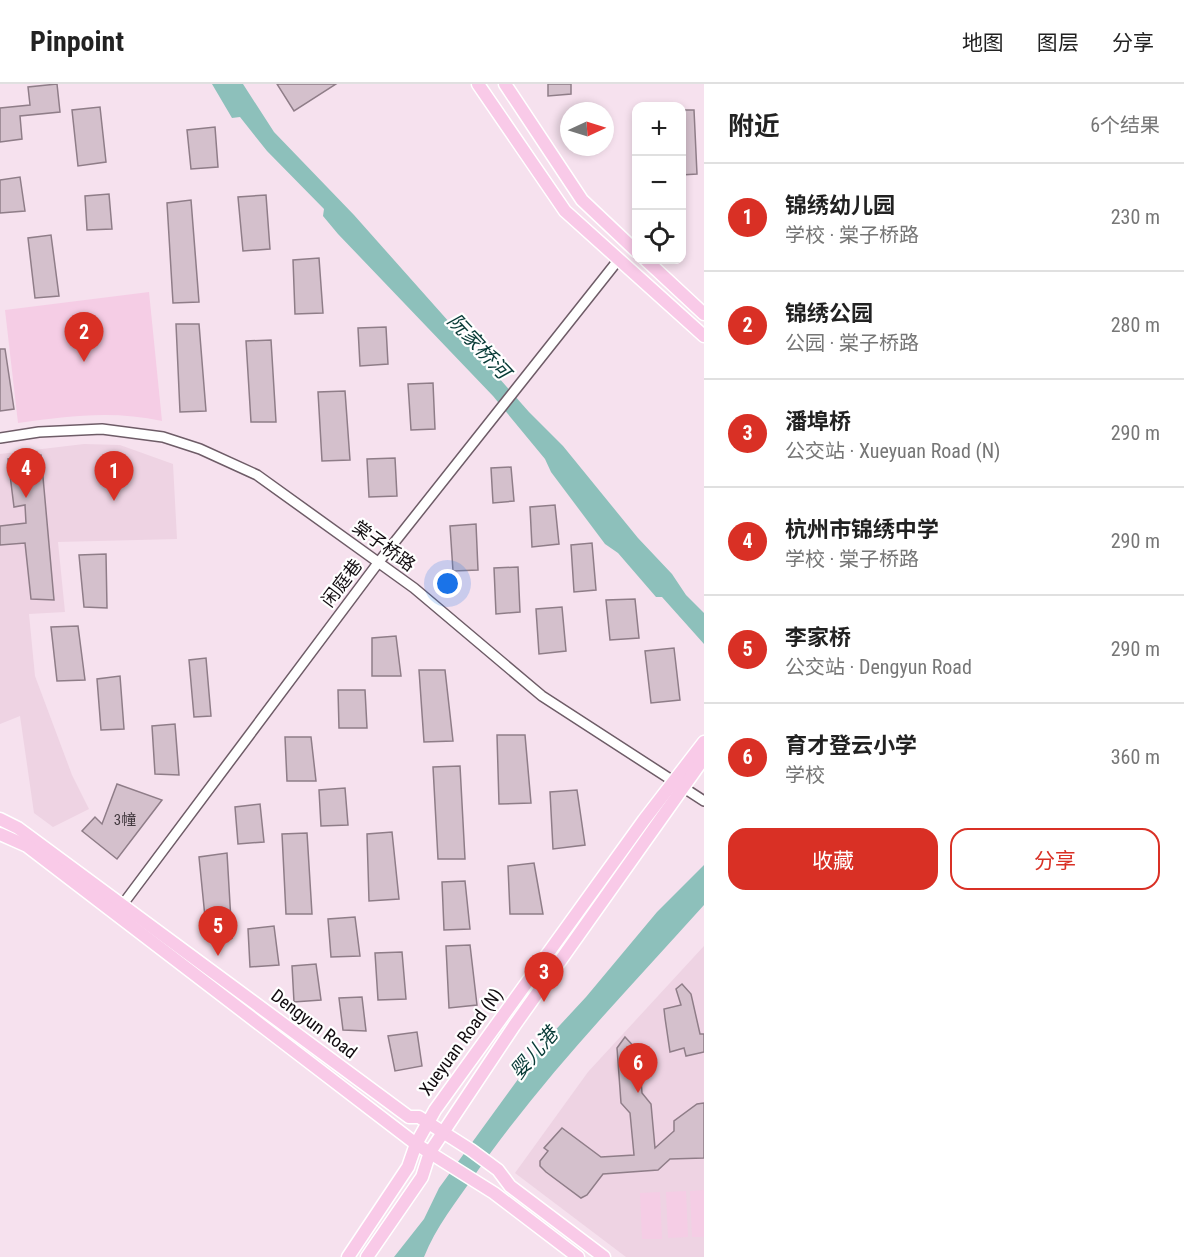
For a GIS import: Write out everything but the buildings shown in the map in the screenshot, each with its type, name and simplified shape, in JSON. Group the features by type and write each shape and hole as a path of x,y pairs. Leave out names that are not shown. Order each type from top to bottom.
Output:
{"main road":[{"path":"478,84 565,211 704,336"},
{"path":"505,84 582,200 632,247"},
{"path":"650,264 704,314"},
{"name":"Xueyuan Road (N)","path":"367,1257 422,1177 430,1152 704,742"},
{"name":"Xueyuan Road (N)","path":"348,1257 408,1167 416,1144 428,1122 507,1007 677,785 704,758"},
{"name":"Dengyun Road","path":"0,819 18,828 123,904 409,1117 419,1117 471,1150 498,1170 510,1186 604,1257"},
{"name":"Dengyun Road","path":"0,834 27,846 416,1144 494,1193 578,1257"}],"street":[{"name":"闲庭巷","path":"123,904 378,563 619,259"},
{"name":"棠子桥路","path":"0,438 39,432 102,429 162,437 200,449 257,475 414,588 542,696 704,801"}],"shaded area":[{"path":"212,84 243,84 274,132 354,215 529,412 563,446 638,538 672,574 686,595 704,613 704,644 662,597 656,597 618,553 605,544 551,472 545,459 493,396 338,234 323,216 324,209 267,151 240,117 232,118"},
{"path":"149,292 162,421 108,415 72,416 18,423 5,310"},
{"path":"84,444 120,445 173,464 177,539 58,542 65,612 29,614 35,676 72,775 89,809 53,827 34,813 20,716 0,724 0,454"},
{"path":"704,865 704,905 556,1070 500,1140 453,1205 434,1235 424,1257 394,1257 424,1219 439,1188 548,1038 586,997 657,912"},
{"path":"704,946 704,1257 626,1257 515,1173 588,1072"},
{"path":"704,1190 704,1237 692,1237 690,1191"},
{"path":"686,1191 688,1237 668,1238 666,1192"},
{"path":"660,1192 662,1239 642,1239 640,1193"}],"place":[{"name":"锦绣公园","path":"84,362"},
{"name":"杭州市锦绣中学","path":"26,498"},
{"name":"锦绣幼儿园","path":"114,501"},
{"name":"李家桥","path":"218,956"},
{"name":"潘埠桥","path":"544,1002"},
{"name":"育才登云小学","path":"638,1093"}],"water label":[{"name":"阮家桥河","path":"479,346"},
{"name":"婴儿港","path":"534,1053"}]}
